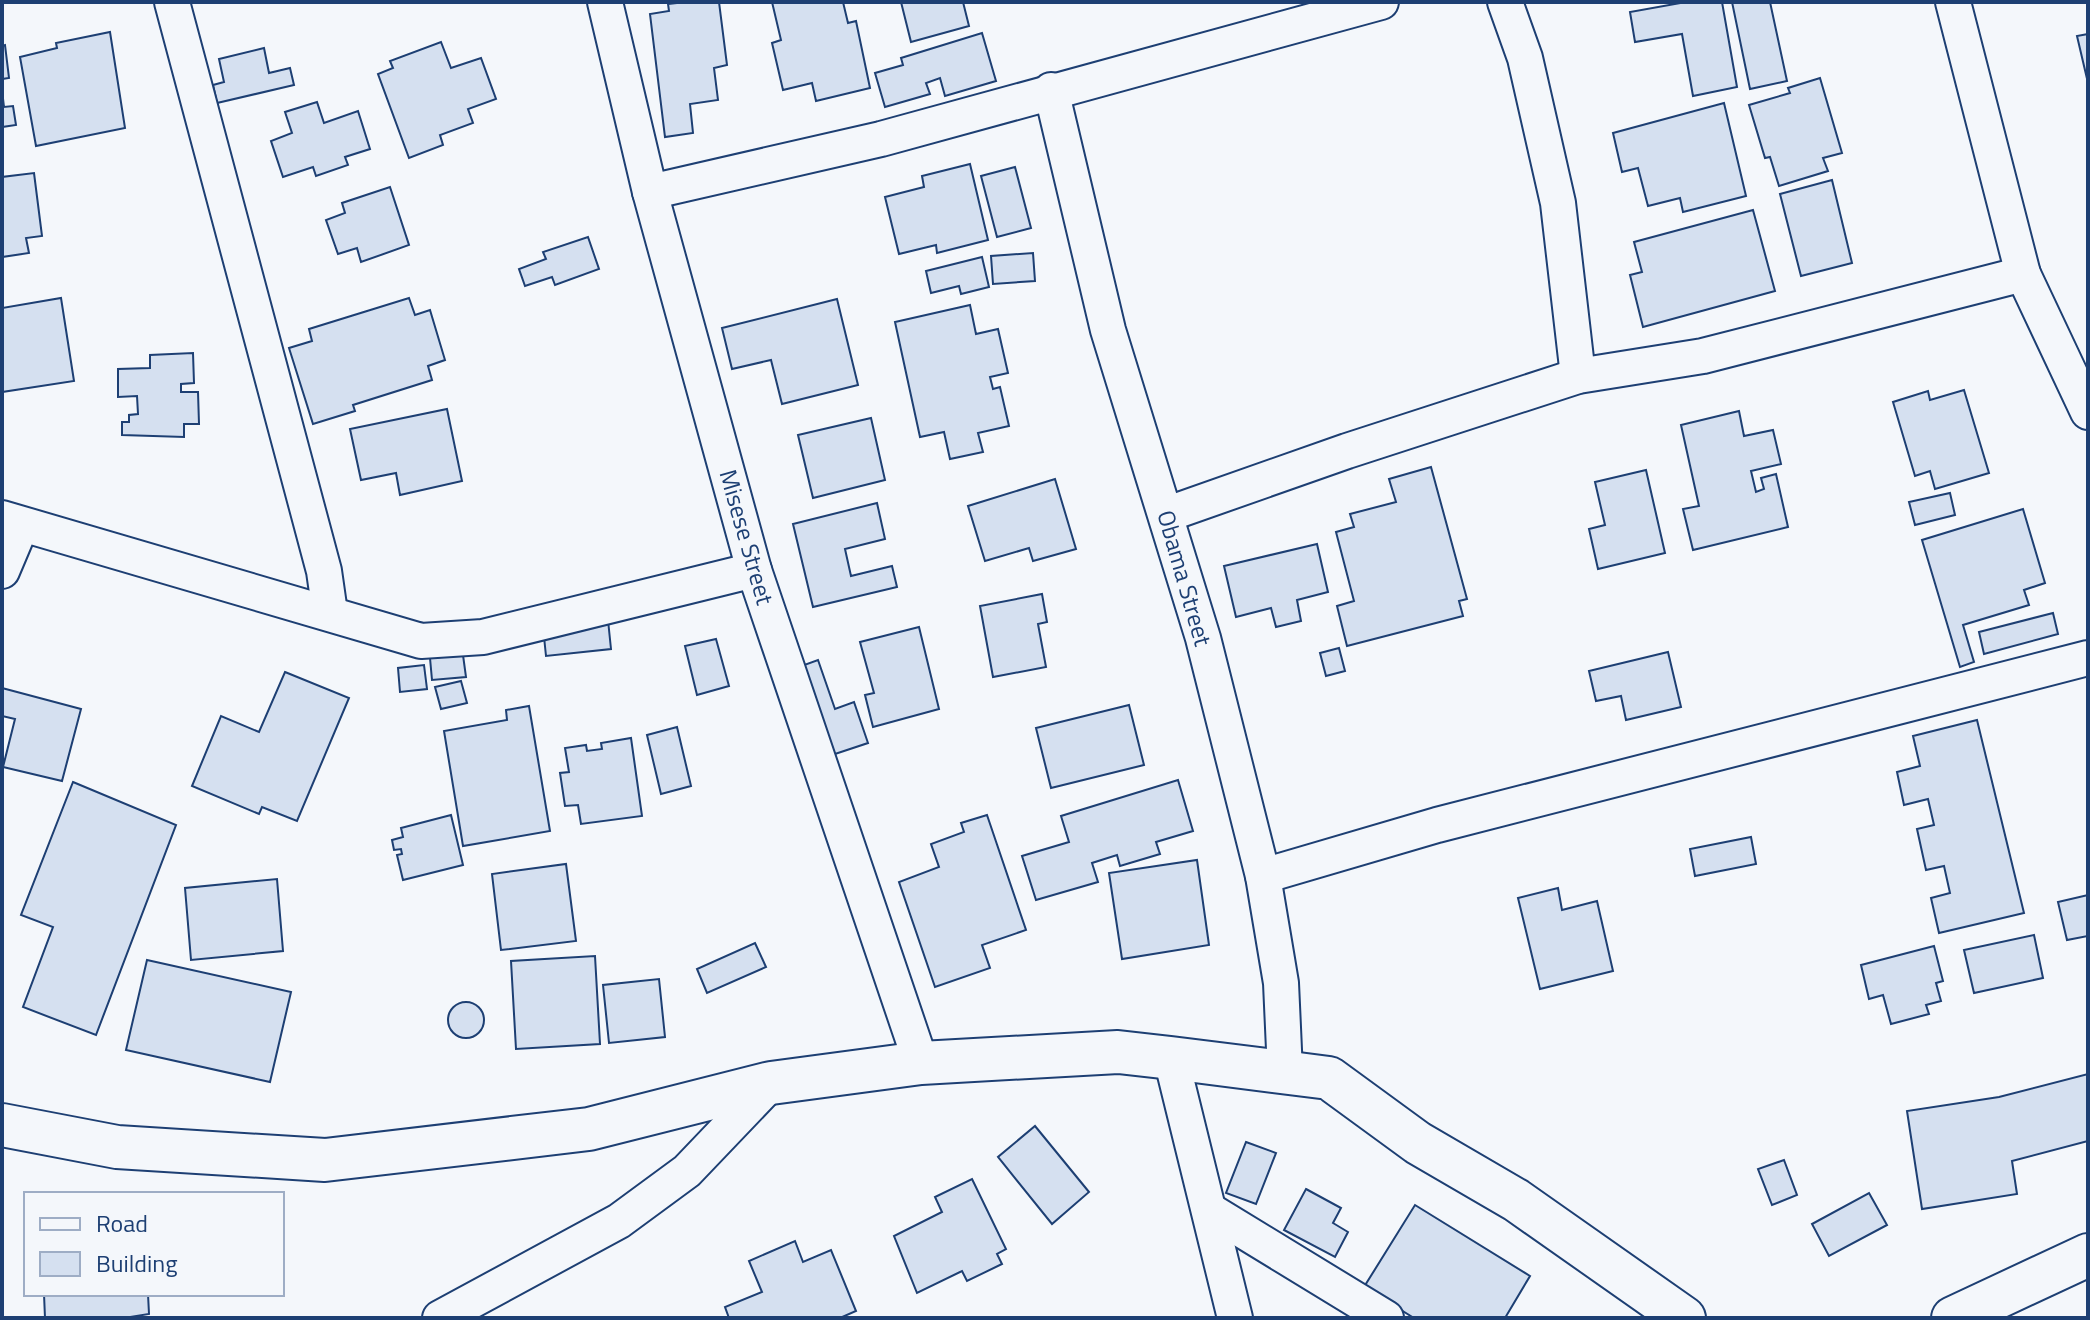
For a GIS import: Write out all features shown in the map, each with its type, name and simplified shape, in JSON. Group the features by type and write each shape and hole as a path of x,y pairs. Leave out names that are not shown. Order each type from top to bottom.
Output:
{"street":[{"path":"172,2 324,571 330,613"},
{"name":"Misese Street","path":"605,2 650,192 754,570 921,1063"},
{"path":"650,192 881,139 1381,2"},
{"path":"1505,2 1525,58 1558,203 1578,376"},
{"path":"1953,2 2023,274 2088,412"},
{"name":"Obama Street","path":"1051,90 1108,330 1168,514 1263,876 1281,983 1285,1072"},
{"path":"1168,514 1347,451 1578,376 1703,356 2023,274"},
{"path":"2,571 11,522 421,641 483,637 754,570"},
{"path":"1263,876 1437,825 2088,658"},
{"path":"2,1125 117,1147 325,1160 589,1129 771,1083 921,1063 1118,1052 1171,1058 1329,1078 1418,1143 1516,1200 1672,1315"},
{"path":"1171,1058 1235,1318"},
{"path":"440,1318 619,1221 687,1171 771,1083"},
{"path":"1209,1210 1386,1318"},
{"path":"1953,1318 2088,1255"}],"building":[{"path":"719,2 727,65 714,68 718,100 690,104 693,133 665,137 650,14 669,11 668,4"},
{"path":"772,2 843,2 848,23 856,21 870,88 816,101 812,83 783,90 772,43 781,40"},
{"path":"901,2 963,2 969,26 911,42"},
{"path":"1686,2 1722,2 1737,87 1693,96 1682,34 1635,42 1630,12"},
{"path":"1732,2 1770,2 1787,81 1750,89"},
{"path":"110,32 125,128 36,146 20,57 57,48 56,43"},
{"path":"982,33 996,81 945,96 940,78 926,83 930,94 885,107 875,73 903,65 901,58"},
{"path":"2088,34 2088,83 2077,36"},
{"path":"441,42 451,68 481,58 496,99 468,109 473,123 440,135 443,145 409,158 378,74 393,68 390,61"},
{"path":"5,45 9,78 2,79 2,46"},
{"path":"264,48 269,73 290,68 294,85 217,103 213,85 224,82 219,59"},
{"path":"1820,78 1842,153 1823,158 1828,171 1779,186 1770,157 1765,158 1749,105 1790,93 1788,88"},
{"path":"2,90 4,107 13,106 16,125 2,127"},
{"path":"317,102 324,123 358,111 370,149 345,157 348,165 316,176 313,167 283,177 271,141 292,133 285,112"},
{"path":"1724,103 1746,196 1683,212 1680,198 1648,206 1638,168 1622,172 1613,133"},
{"path":"970,164 988,240 937,253 936,245 899,254 885,197 924,187 922,176"},
{"path":"1015,167 1031,228 997,237 981,176"},
{"path":"34,173 42,236 26,238 29,253 2,257 2,177"},
{"path":"1832,180 1852,263 1801,276 1780,194"},
{"path":"390,187 409,245 361,262 357,248 338,254 326,220 345,213 342,203"},
{"path":"1753,210 1775,291 1643,327 1630,275 1642,272 1634,242"},
{"path":"588,237 599,269 555,285 552,277 525,286 519,269 546,259 543,252"},
{"path":"1033,253 1035,281 993,284 991,256"},
{"path":"982,257 989,287 961,294 959,286 931,293 926,271"},
{"path":"61,298 74,381 2,392 2,308"},
{"path":"409,298 415,315 430,310 445,360 428,366 432,380 353,405 355,411 313,424 289,348 312,341 309,329"},
{"path":"837,299 858,385 782,404 771,360 732,369 722,328"},
{"path":"970,305 976,334 998,329 1008,373 990,377 993,389 1000,387 1009,426 978,433 983,452 950,459 944,432 920,437 895,322"},
{"path":"193,353 194,383 181,384 181,392 198,392 199,424 184,424 184,437 122,435 122,422 129,422 129,415 138,414 137,396 118,397 118,369 150,368 150,355"},
{"path":"1964,390 1989,473 1935,489 1930,471 1915,476 1893,402 1928,391 1930,400"},
{"path":"447,409 462,481 400,495 396,473 361,480 350,429"},
{"path":"1739,411 1744,436 1773,430 1781,464 1751,471 1756,492 1764,489 1761,478 1776,474 1788,527 1693,550 1683,509 1699,506 1681,425"},
{"path":"871,418 885,480 813,498 798,435"},
{"path":"1431,467 1467,599 1459,601 1463,616 1347,646 1337,606 1354,601 1336,532 1354,527 1350,514 1396,502 1389,479"},
{"path":"1646,470 1665,553 1598,569 1589,529 1605,525 1595,482"},
{"path":"1055,479 1076,549 1033,561 1029,548 985,561 968,506"},
{"path":"1950,493 1955,515 1915,525 1909,502"},
{"path":"877,503 885,539 845,549 851,576 892,566 897,587 813,607 793,524"},
{"path":"2023,509 2045,583 2024,590 2029,605 1963,625 1974,662 1960,667 1922,540"},
{"path":"1317,544 1328,592 1297,600 1301,621 1276,627 1271,608 1236,617 1224,566"},
{"path":"1042,594 1047,622 1038,624 1046,667 993,677 980,606"},
{"path":"2053,613 2058,634 1984,654 1979,632"},
{"path":"608,620 611,649 546,656 543,627"},
{"path":"919,627 939,709 873,727 865,695 874,693 860,642"},
{"path":"716,639 729,686 697,695 685,646"},
{"path":"1339,648 1345,671 1326,676 1320,653"},
{"path":"1668,652 1681,707 1626,720 1621,696 1596,701 1589,671"},
{"path":"463,655 466,677 432,680 430,658"},
{"path":"818,660 835,709 854,702 868,743 823,758 793,669"},
{"path":"424,665 427,689 400,692 398,668"},
{"path":"285,672 349,698 297,821 262,807 259,814 192,786 221,716 259,732"},
{"path":"461,681 467,703 441,709 435,687"},
{"path":"2,688 81,709 62,781 3,767 15,719 2,716"},
{"path":"1129,705 1144,765 1051,788 1036,728"},
{"path":"529,706 550,831 463,846 444,731 507,720 506,710"},
{"path":"1977,720 2024,913 1939,933 1931,898 1950,893 1944,866 1926,870 1917,829 1934,825 1928,799 1904,805 1897,772 1920,766 1913,736"},
{"path":"677,727 691,786 661,794 647,735"},
{"path":"631,738 642,816 581,824 578,805 565,806 560,773 569,772 565,748 586,745 587,751 602,749 601,743"},
{"path":"1178,780 1193,831 1156,842 1160,854 1120,866 1117,855 1092,863 1098,882 1036,900 1022,856 1069,842 1061,816"},
{"path":"73,782 176,825 96,1035 23,1007 53,927 21,915"},
{"path":"451,815 463,865 403,880 397,855 402,854 401,849 394,850 392,840 403,837 401,828"},
{"path":"987,815 1026,930 982,945 990,968 935,987 899,882 939,867 931,844 964,832 961,823"},
{"path":"1751,837 1756,864 1695,876 1690,849"},
{"path":"1197,860 1209,945 1122,959 1109,873"},
{"path":"566,864 576,941 501,950 492,874"},
{"path":"277,879 283,951 191,960 185,888"},
{"path":"1558,888 1562,910 1597,901 1613,971 1540,989 1518,898"},
{"path":"2088,895 2088,936 2067,940 2058,902"},
{"path":"2034,935 2043,978 1974,993 1964,950"},
{"path":"755,943 766,967 707,993 697,969"},
{"path":"1934,946 1943,981 1936,983 1941,1001 1926,1005 1929,1014 1891,1024 1883,995 1869,999 1861,965"},
{"path":"595,956 600,1044 516,1049 511,961"},
{"path":"147,960 291,992 270,1082 126,1050"},
{"path":"659,979 665,1037 609,1043 603,985"},
{"path":"466,1002 479,1007 484,1020 479,1033 466,1038 453,1033 448,1020 453,1007"},
{"path":"2088,1074 2088,1141 2012,1161 2017,1194 1922,1209 1907,1111 1999,1097"},
{"path":"1035,1126 1089,1192 1052,1224 998,1157"},
{"path":"1246,1142 1276,1153 1256,1204 1226,1193"},
{"path":"1784,1160 1797,1195 1772,1205 1758,1169"},
{"path":"972,1179 1006,1249 997,1254 1002,1264 967,1281 962,1271 917,1293 894,1236 942,1212 935,1197"},
{"path":"1306,1189 1341,1208 1333,1223 1348,1232 1335,1257 1284,1230"},
{"path":"1869,1193 1887,1225 1829,1256 1812,1224"},
{"path":"1415,1205 1530,1276 1505,1318 1414,1318 1364,1287"},
{"path":"795,1241 803,1262 831,1250 856,1311 840,1318 729,1318 725,1307 762,1292 749,1261"},
{"path":"44,1296 148,1296 149,1314 124,1318 45,1318"}]}
